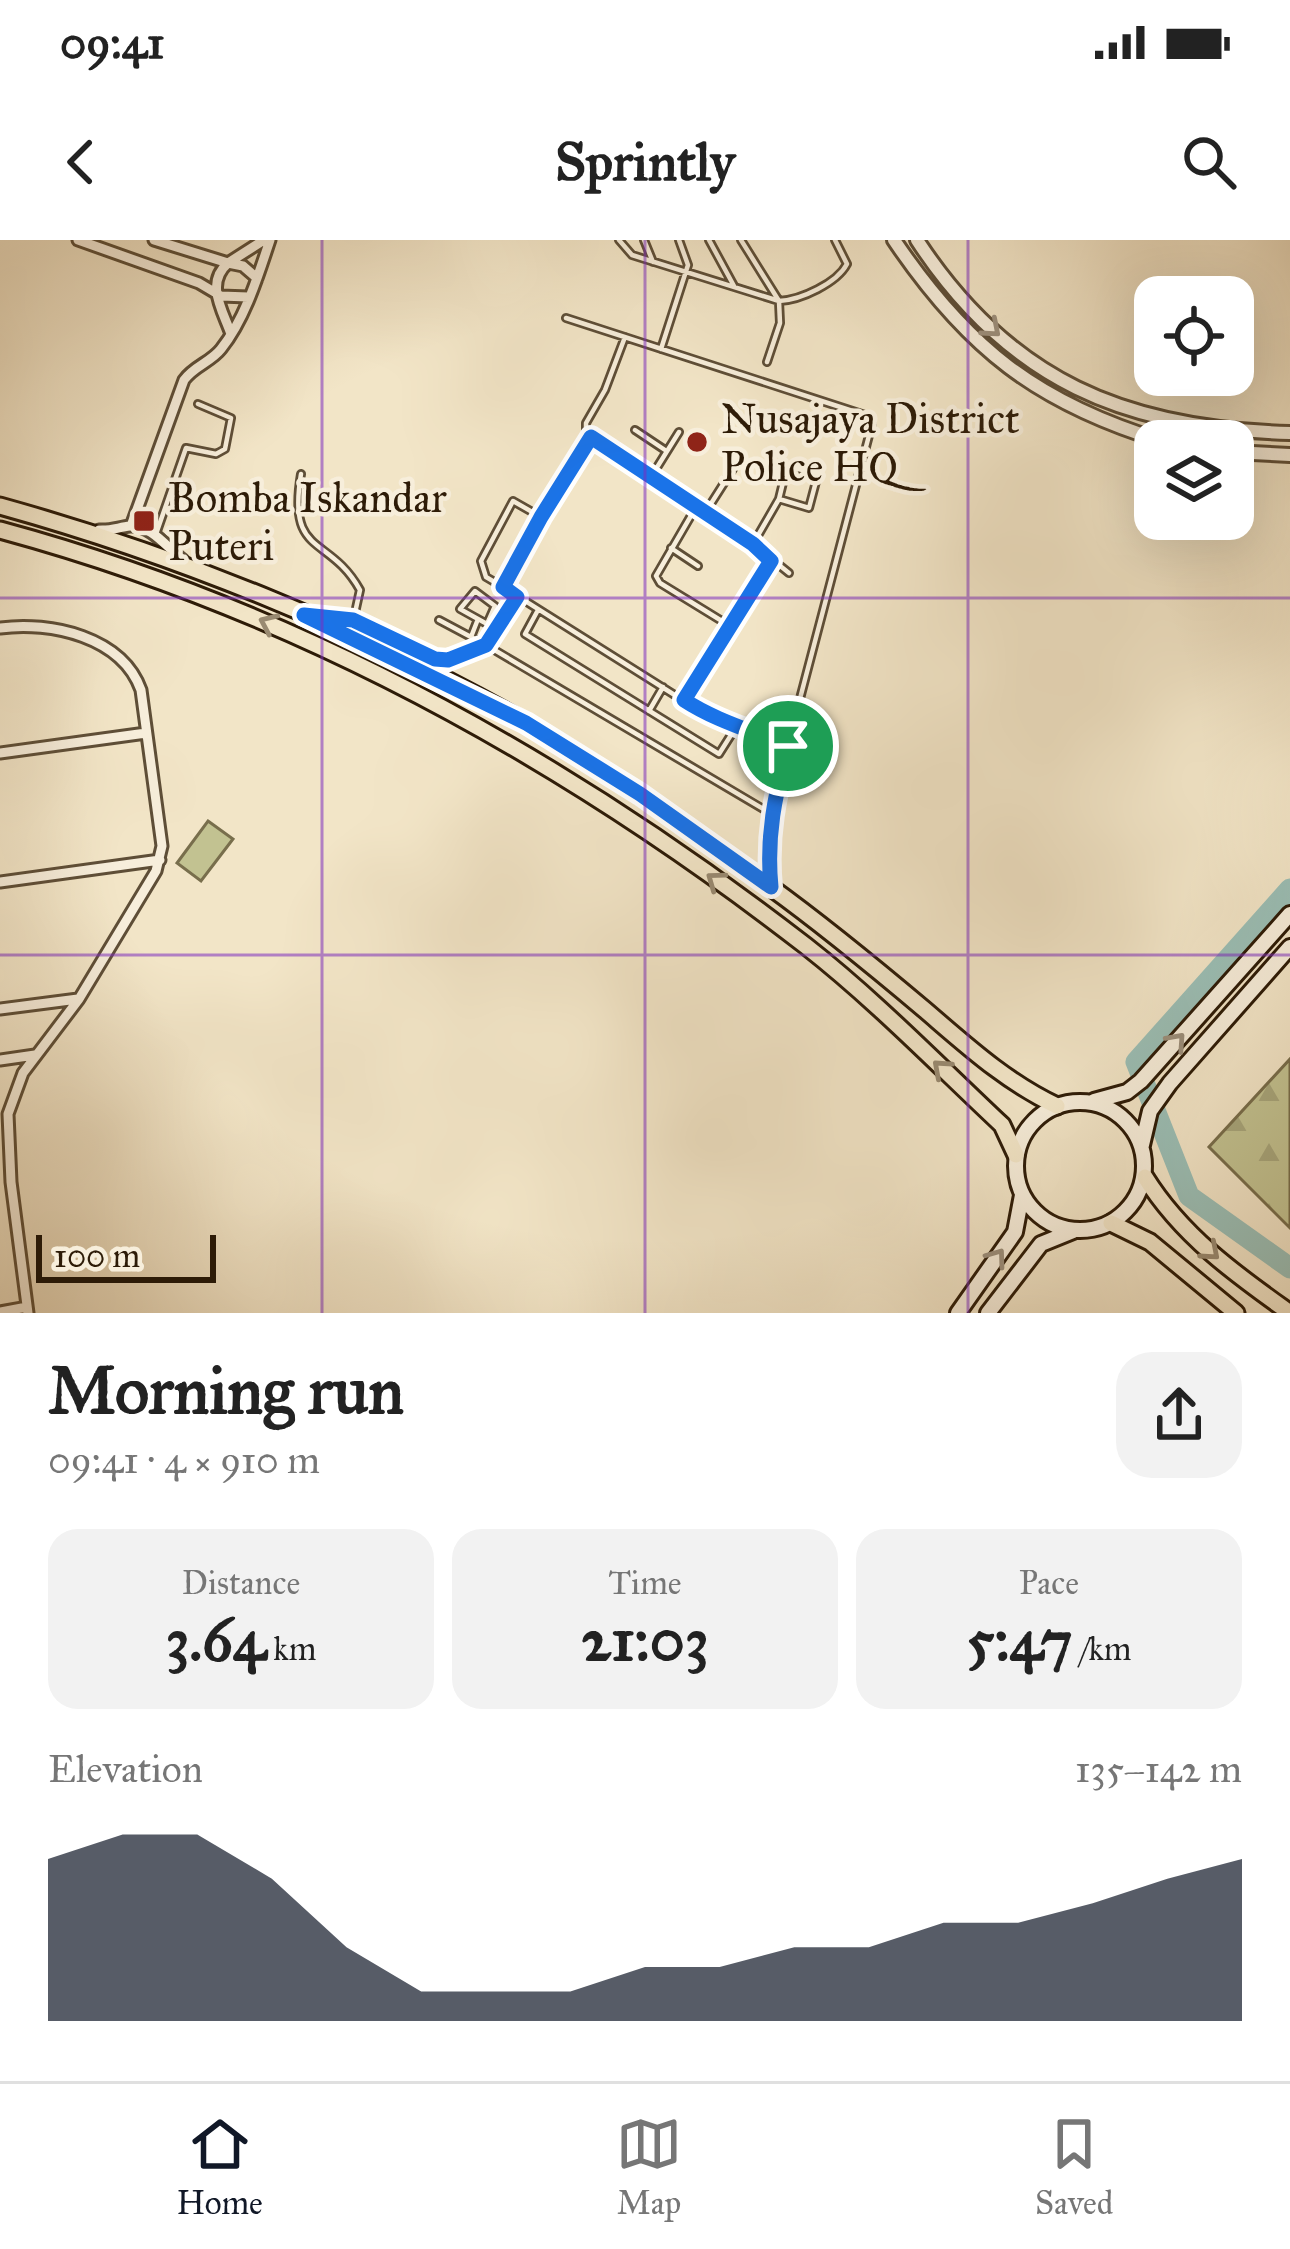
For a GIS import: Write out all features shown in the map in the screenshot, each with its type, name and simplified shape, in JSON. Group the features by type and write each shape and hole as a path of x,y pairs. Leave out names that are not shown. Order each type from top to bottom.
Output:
{"main road":[{"path":"0,506 352,628 526,723 640,794 824,925 1004,1077 1057,1106"},
{"path":"0,530 141,574 250,615 354,661 512,743 627,816 809,949 1002,1125 1016,1155"},
{"path":"1144,1177 1127,1211 1093,1230 1073,1231 1035,1213 1022,1195 1016,1155 1038,1117 1057,1106 1110,1099 1141,1081 1290,914"},
{"path":"1290,947 1169,1082 1150,1111 1142,1145 1144,1177 1166,1212 1213,1255 1290,1313"},
{"path":"1083,1102 1108,1108 1129,1123 1142,1145"},
{"path":"958,1313 1016,1232 1022,1195"},
{"path":"1111,1223 1150,1242 1235,1313"},
{"path":"988,1313 1041,1244 1073,1231"}],"street":[{"path":"78,240 232,299 248,297"},
{"path":"154,240 243,266 257,278"},
{"path":"231,334 216,293 219,272 267,240"},
{"path":"131,526 184,380 192,368 219,353 231,334 257,278 267,240"},
{"path":"894,240 961,328 1000,362 1071,407 1134,432"},
{"path":"917,240 972,312 1061,381 1169,422 1290,433"},
{"path":"1254,453 1290,455"},
{"path":"66,526 110,531 131,526 156,534 202,574"},
{"path":"0,628 53,627 116,654 135,673 141,690 160,860 79,998 35,1055 8,1114 5,1183 28,1310 0,1312"},
{"path":"0,753 146,733"},
{"path":"0,882 160,860"},
{"path":"0,1010 79,998"},
{"path":"0,1060 35,1055"}],"lane":[{"path":"619,240 632,255 779,301 802,296 844,272 847,264 835,240"},
{"path":"644,240 653,262"},
{"path":"661,349 686,274 686,256 679,240"},
{"path":"709,240 734,286"},
{"path":"742,240 779,301 780,322 767,362"},
{"path":"566,318 865,415 872,424 770,813 771,887"},
{"path":"625,337 584,429 788,573"},
{"path":"156,534 186,448 217,454 225,449 231,418 198,404"},
{"path":"635,430 667,451"},
{"path":"650,477 679,432"},
{"path":"503,587 591,437"},
{"path":"753,544 779,499 787,466 818,474 809,508 779,499"},
{"path":"705,513 733,469"},
{"path":"301,474 299,526 360,590 352,628 435,659 461,658 486,645 517,597"},
{"path":"541,517 513,501 482,561 486,577 708,716 788,746"},
{"path":"696,507 658,569 660,583 730,626"},
{"path":"671,548 698,566"},
{"path":"684,700 771,561"},
{"path":"471,592 479,592 495,606 488,624 478,619 460,609 471,592"},
{"path":"538,610 525,634 719,754 738,724"},
{"path":"471,637 478,619"},
{"path":"439,620 770,813"},
{"path":"649,711 663,687"}],"green space":[{"path":"208,821 233,839 201,881 177,863"},
{"path":"1290,1059 1290,1228 1209,1147"}],"waterway":[{"path":"1290,889 1136,1062 1189,1196 1290,1268"}],"place":[{"name":"Nusajaya District Police HQ","path":"697,442"},
{"name":"Bomba Iskandar Puteri","path":"144,521"}],"route":[{"path":"591,437 753,544 771,561 684,700 708,716 788,746 770,813 771,887 640,794 526,723 304,615 353,620 435,659 461,658 486,645 517,597 503,587 591,437"}]}
